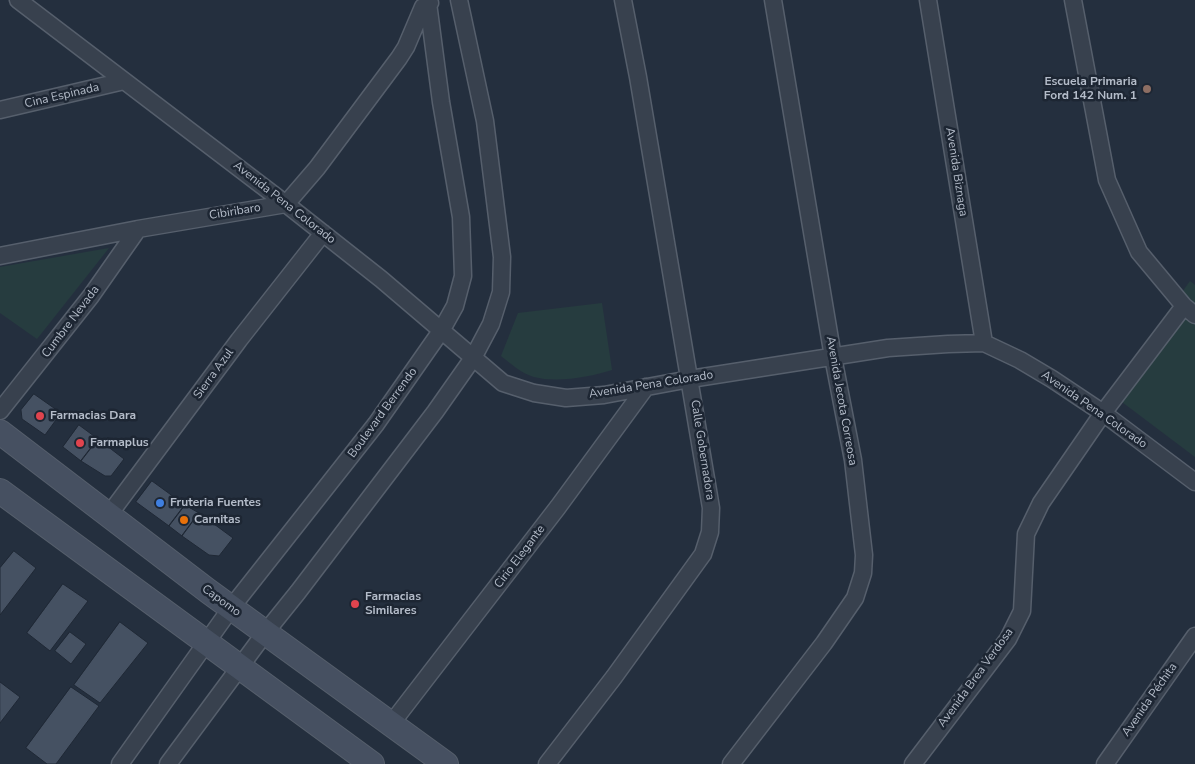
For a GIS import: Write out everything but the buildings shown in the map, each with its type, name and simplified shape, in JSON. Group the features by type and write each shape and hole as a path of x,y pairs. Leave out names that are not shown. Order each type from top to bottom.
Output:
{"main road":[{"name":"Capomo","path":"0,432 108,516 265,633 446,764"},
{"path":"0,491 207,642 365,762"}],"street":[{"name":"Avenida Pena Colorado","path":"18,0 323,233 381,279 503,383 534,393 566,398 604,395 690,379 888,348 984,344 1020,360 1052,378 1103,413 1195,482"},
{"path":"168,764 239,667 381,483 473,358 491,324 501,292 502,256 485,121 459,0"},
{"name":"Calle Gobernadora","path":"547,764 614,677 703,554 710,532 711,508 690,379 623,0"},
{"name":"Avenida Jecota Correosa","path":"731,764 824,642 854,598 863,573 864,555 853,460 833,357 774,0"},
{"name":"Avenida Biznaga","path":"928,0 984,344"},
{"path":"1073,0 1106,180 1139,252 1190,310"},
{"path":"286,204 317,168 399,58 406,47 423,7 432,1"},
{"name":"Boulevard Berrendo","path":"120,764 232,608 376,424 441,331 455,306 463,276 461,217 441,102 432,1"},
{"name":"Cina Espinada","path":"0,110 124,82"},
{"name":"Cibiribaro","path":"0,256 138,229 286,204"},
{"name":"Cumbre Nevada","path":"0,412 91,296 138,229"},
{"name":"Sierra Azul","path":"108,516 239,340 323,233"},
{"name":"Avenida Brea Verdosa","path":"913,764 1008,639 1022,611 1026,534 1041,503 1103,413 1190,310"},
{"name":"Cirio Elegante","path":"391,724 552,515 646,387"},
{"name":"Avenida Péchita","path":"1105,764 1195,636"}],"green space":[{"path":"109,248 37,339 0,313 0,267"},
{"path":"1190,281 1195,285 1195,457 1110,393"},
{"path":"602,303 612,370 573,378 543,379 525,373 501,356 518,313"}],"place":[{"name":"Escuela Primaria Ford 142 Num. 1","path":"1147,89"},
{"name":"Farmacias Dara","path":"40,416"},
{"name":"Farmaplus","path":"80,443"},
{"name":"Fruteria Fuentes","path":"160,503"},
{"name":"Carnitas","path":"184,520"},
{"name":"Farmacias Similares","path":"355,604"}]}
